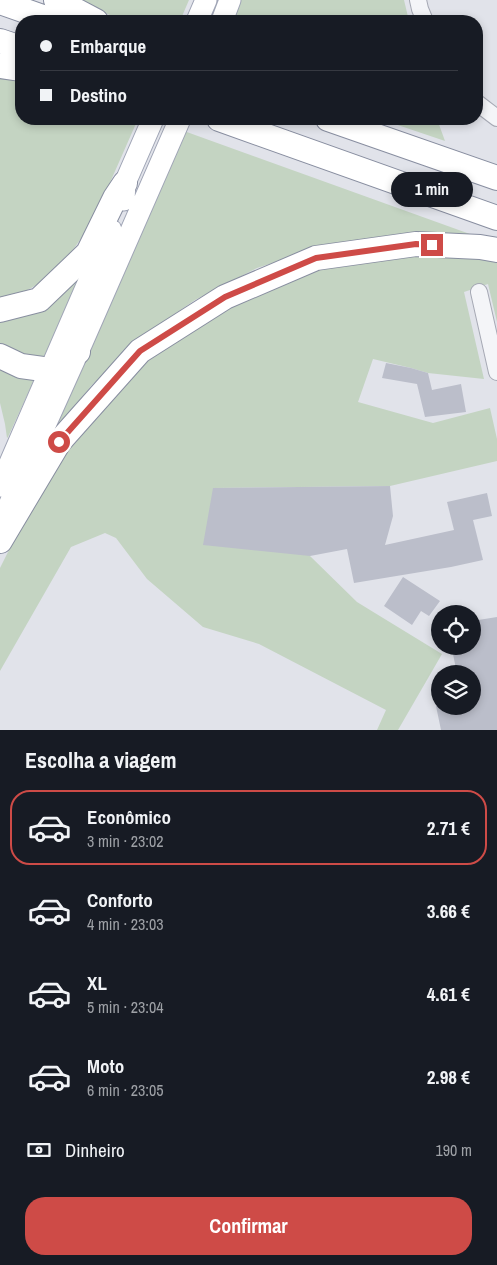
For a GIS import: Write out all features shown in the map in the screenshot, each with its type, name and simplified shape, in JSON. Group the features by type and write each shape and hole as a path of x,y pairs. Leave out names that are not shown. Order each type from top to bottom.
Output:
{"highway":[{"path":"56,0 85,15"},
{"path":"0,2 37,15"},
{"path":"0,41 15,46"},
{"path":"0,66 15,68"},
{"path":"236,125 497,218"},
{"path":"345,125 497,178"},
{"path":"0,310 39,300 88,253 115,198 126,183"},
{"path":"0,541 59,442 140,351 225,297 316,258 416,244 480,247 497,250"},
{"path":"0,356 21,366 50,370 78,352"}],"main road":[{"path":"200,15 206,0"},
{"path":"224,15 230,0"},
{"path":"0,486 124,200 126,183 151,125"},
{"path":"0,535 10,502 177,125"}],"street":[{"path":"418,0 422,15"},
{"path":"483,107 497,118"},
{"path":"479,292 497,372"}],"green space":[{"path":"70,0 189,0 183,15 110,15"},
{"path":"240,0 404,0 408,15 234,15"},
{"path":"0,75 15,78 15,125 135,125 101,203 84,234 66,260 40,283 15,297 0,299"},
{"path":"398,125 439,125 445,141"},
{"path":"184,131 481,238 322,247 257,268 195,300 150,331 91,386 47,442"},
{"path":"392,253 497,258 497,322 488,284 464,292 484,379 428,373 373,359 358,402 433,423 490,408 497,439 497,461 390,486 213,488 310,556 357,602 431,647 431,655 441,655 436,665 431,665 431,673 398,730 377,730 386,710 259,644 203,627 147,579 116,538 105,533 71,547 0,671 0,568 61,455 153,352 200,320 296,274"},
{"path":"72,282 77,284 44,359 0,351 0,321"},
{"path":"0,364 35,378 7,438 0,403"}],"building":[{"path":"386,363 428,373 432,390 461,384 466,412 425,417 417,384 382,378"},
{"path":"390,486 393,516 385,545 454,530 447,502 487,493 492,516 473,520 483,560 354,583 347,549 310,556 203,545 213,488"},
{"path":"403,577 440,601 437,605 431,605 429,616 421,611 412,625 384,606"},
{"path":"497,617 497,730 441,730 438,715 481,715 481,665 455,665 453,655 481,655 481,620"}],"route":[{"path":"59,442 140,351 225,297 316,258 416,244 432,245"}]}
